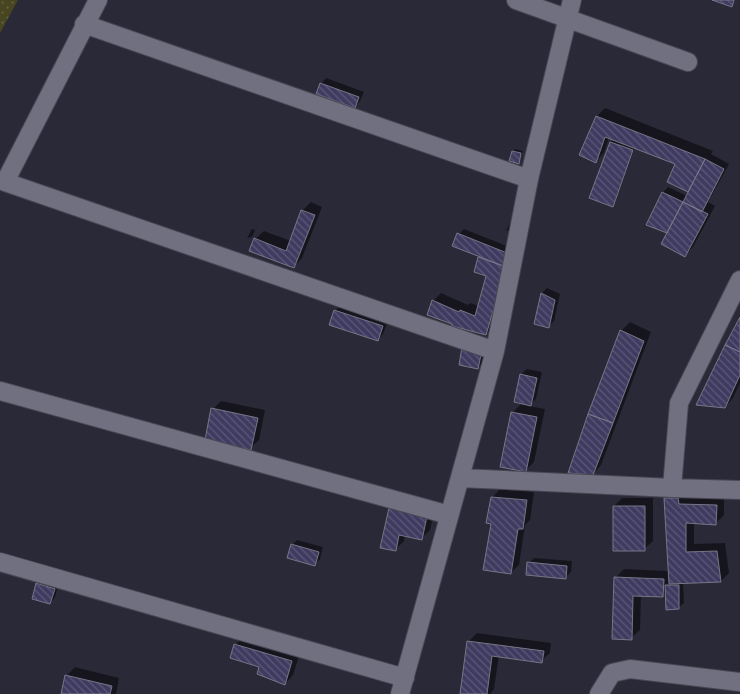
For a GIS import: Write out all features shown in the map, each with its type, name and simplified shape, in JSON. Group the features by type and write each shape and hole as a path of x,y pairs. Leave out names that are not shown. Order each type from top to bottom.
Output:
{"street":[{"path":"98,0 84,24 5,182 495,351"},
{"path":"516,0 688,62"},
{"path":"0,562 403,686 495,351 528,179 572,0"},
{"path":"84,24 528,179"},
{"path":"672,488 679,403 740,280"},
{"path":"0,391 449,515"},
{"path":"460,478 740,490"},
{"path":"599,694 612,673 630,669 740,682"}],"shaded area":[{"path":"0,0 18,0 0,33"}],"building":[{"path":"712,0 734,0 732,7"},
{"path":"320,83 359,97 355,108 316,94"},
{"path":"596,116 705,159 688,192 667,182 675,164 605,137 596,163 579,155"},
{"path":"610,142 633,150 613,207 589,198"},
{"path":"512,151 521,153 519,164 509,161"},
{"path":"705,159 724,169 702,212 683,202"},
{"path":"662,192 683,202 667,233 646,225"},
{"path":"683,202 708,214 685,257 661,244"},
{"path":"301,210 315,215 294,268 249,251 254,238 286,251"},
{"path":"457,233 507,253 506,267 452,246"},
{"path":"478,257 506,267 486,335 452,326 452,324 427,315 432,300 459,312 460,310 475,316 486,276 474,272"},
{"path":"541,293 555,300 549,328 534,324"},
{"path":"334,310 383,326 378,341 329,325"},
{"path":"740,317 740,352 725,345"},
{"path":"620,330 644,341 613,423 588,414"},
{"path":"725,345 740,352 740,375 725,408 696,405"},
{"path":"462,347 482,350 478,369 459,365"},
{"path":"520,374 537,378 531,406 514,402"},
{"path":"211,408 258,418 251,450 205,440"},
{"path":"511,412 537,417 526,472 500,467"},
{"path":"588,414 613,423 593,475 568,473"},
{"path":"491,497 527,500 523,529 518,529 511,574 483,570 491,524 486,523"},
{"path":"664,498 678,498 679,504 717,505 716,525 686,523 686,552 717,551 721,582 669,584"},
{"path":"613,506 645,506 645,551 613,551"},
{"path":"389,508 427,516 422,540 399,535 396,551 380,548"},
{"path":"291,544 319,552 315,566 287,558"},
{"path":"527,562 567,566 566,579 526,575"},
{"path":"614,577 664,579 663,597 633,596 632,640 612,639"},
{"path":"36,583 55,589 50,604 32,599"},
{"path":"665,585 679,585 679,609 666,610"},
{"path":"467,641 544,651 542,663 492,656 487,694 460,694"},
{"path":"234,644 292,661 285,685 257,674 259,667 230,658"},
{"path":"65,675 112,686 110,694 61,694"}]}
